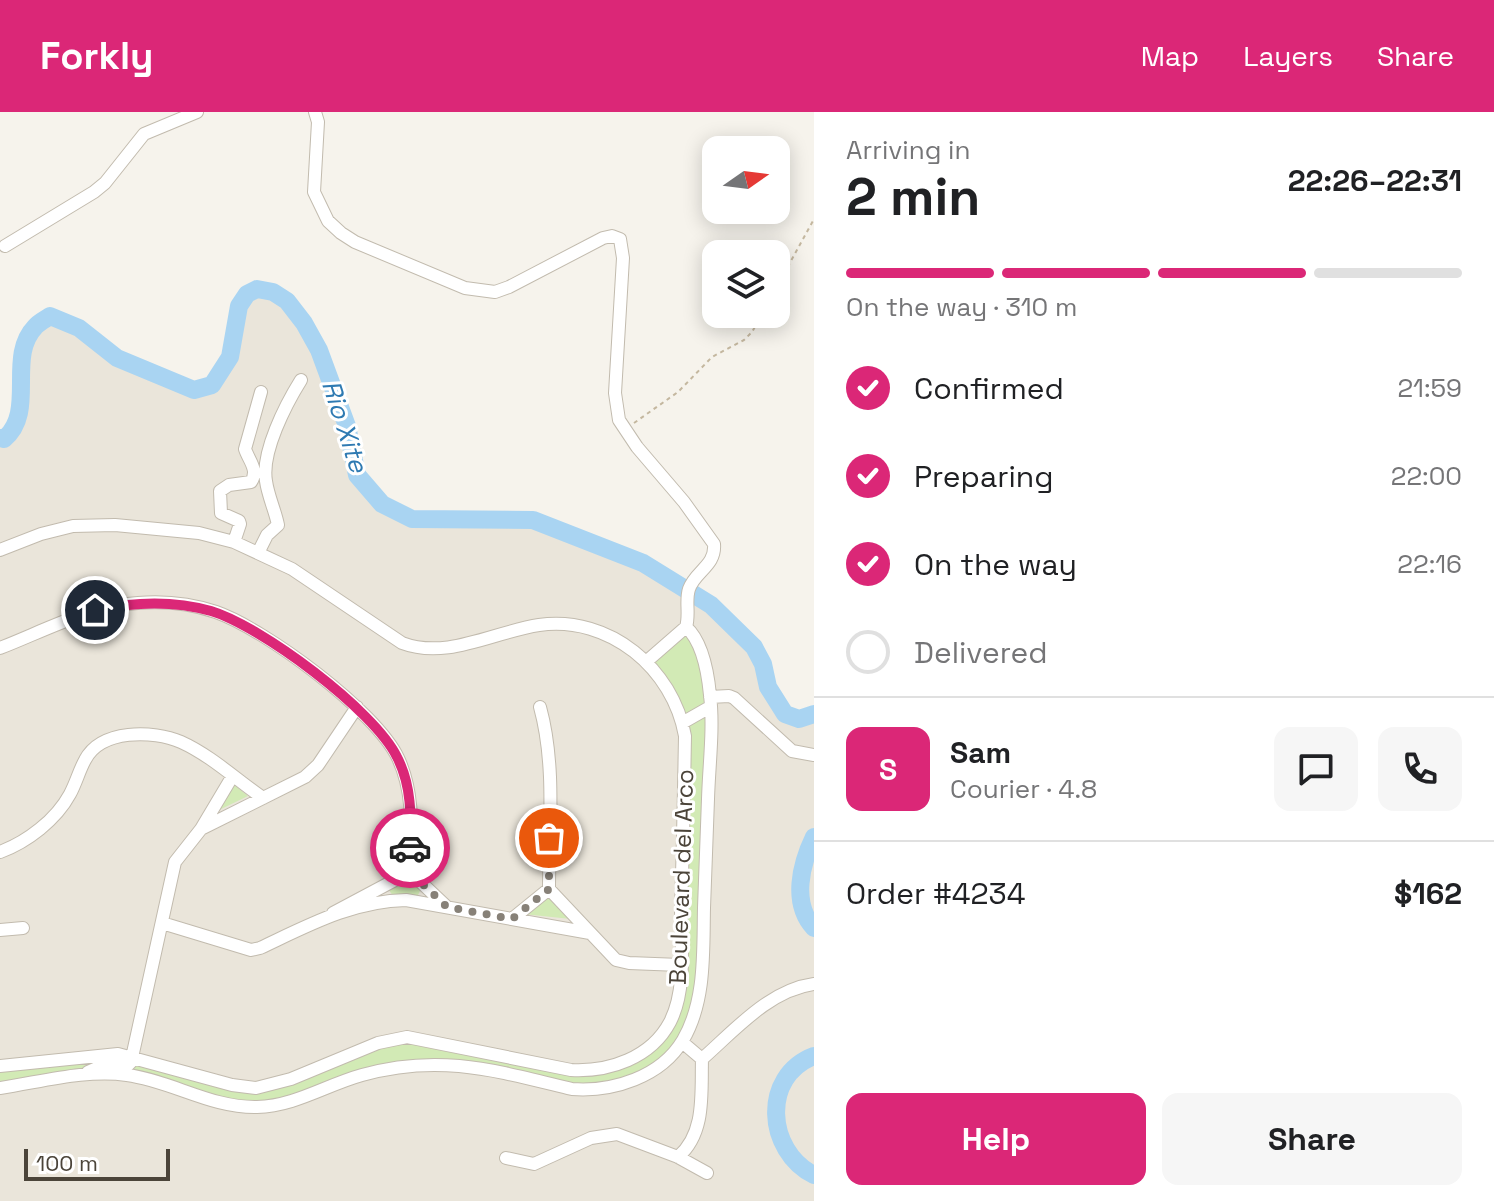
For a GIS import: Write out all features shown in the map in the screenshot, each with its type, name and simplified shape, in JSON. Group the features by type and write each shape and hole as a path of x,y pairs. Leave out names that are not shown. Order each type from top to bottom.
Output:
{"street":[{"path":"5,246 94,192 105,183 144,134 197,112"},
{"path":"0,550 73,526 115,525 199,533 234,542 292,569 402,643 415,648 434,650 540,625 567,625 586,628 626,645 647,661 686,627 690,611 689,589 713,556 712,538 627,434 616,406 623,258 620,239 612,236 603,238 495,292 465,288 355,242 328,221 314,192 318,122 315,112"},
{"path":"258,553 267,535 278,525 265,473 274,434 285,405 301,380"},
{"path":"234,542 240,524 221,513 220,491 229,485 251,482 254,477 254,468 245,449 261,392"},
{"path":"0,648 104,608 139,603 191,606 245,625 357,707 384,737 405,776 410,801 410,872 447,907"},
{"name":"Boulevard del Arco","path":"0,1088 114,1073 130,1075 222,1104 254,1107 296,1100 365,1074 438,1065 476,1066 572,1089 603,1090 656,1068 682,1042 693,1018 703,966 710,702 700,651 693,634 686,627"},
{"name":"Boulevard del Arco","path":"0,1066 104,1054 133,1056 232,1085 256,1088 291,1079 378,1043 407,1037 548,1066 589,1071 623,1063 639,1055 657,1040 675,1007 680,965 685,758 682,723 658,673 647,661"},
{"path":"682,723 710,702 729,696 792,751 814,755"},
{"path":"201,829 305,777 357,707"},
{"path":"540,707 547,735 550,786 549,889 621,962 680,965"},
{"path":"0,852 39,829 54,815 68,798 93,749 112,738 162,737 176,741 263,798"},
{"path":"81,1076 106,1064 128,1065 133,1056 175,862 201,829 232,777"},
{"path":"162,923 251,950 333,913 410,872"},
{"path":"512,919 549,889"},
{"path":"333,913 391,901 447,907 590,933"},
{"path":"0,930 23,928"},
{"path":"678,1157 691,1143 700,1116 702,1059 772,1000 814,984"},
{"path":"682,1042 702,1059"},
{"path":"506,1158 534,1164 591,1138 617,1134 678,1157 707,1173"}],"path":[{"path":"790,263 814,219"},
{"path":"627,434 639,418 678,392 712,357 744,340 752,328"}],"shaded area":[{"path":"257,289 273,292 287,301 304,323 319,350 347,426 357,475 382,504 412,519 533,520 643,563 711,605 754,647 763,664 768,687 785,714 799,719 814,714 814,1201 0,1201 0,438 5,439 18,424 24,349 33,327 50,316 79,328 117,358 194,390 203,389 212,385 230,357 239,306 247,294"}],"green space":[{"path":"689,629 710,697 695,1009 670,1056 603,1090 476,1066 418,1066 254,1107 130,1075 0,1088 0,1066 104,1054 256,1088 393,1039 571,1070 639,1055 675,1007 685,736 647,661"},
{"path":"232,783 248,796 215,812"},
{"path":"408,875 422,887 417,897 394,897 388,889"},
{"path":"549,894 571,919 523,914"}],"waterway":[{"name":"Rio Xite","path":"0,438 4,439 14,428 19,414 21,369 27,339 37,325 50,316 79,328 117,358 194,390 212,385 230,357 239,306 247,294 257,289 273,292 287,301 319,350 347,426 357,475 382,504 412,519 533,520 643,563 711,605 754,647 763,664 768,687 785,714 799,719 814,714"},
{"name":"Rio Xite","path":"814,837 800,883 802,907 814,928"},
{"name":"Rio Xite","path":"814,1056 797,1066 785,1080 778,1096 776,1114 786,1149 798,1164 814,1175"}],"way so far":[{"path":"410,848 410,872 447,907 512,919 549,889 549,838"}],"route":[{"path":"95,610 139,603 205,609 245,625 304,666 371,720 397,756 410,801 410,848"}]}
